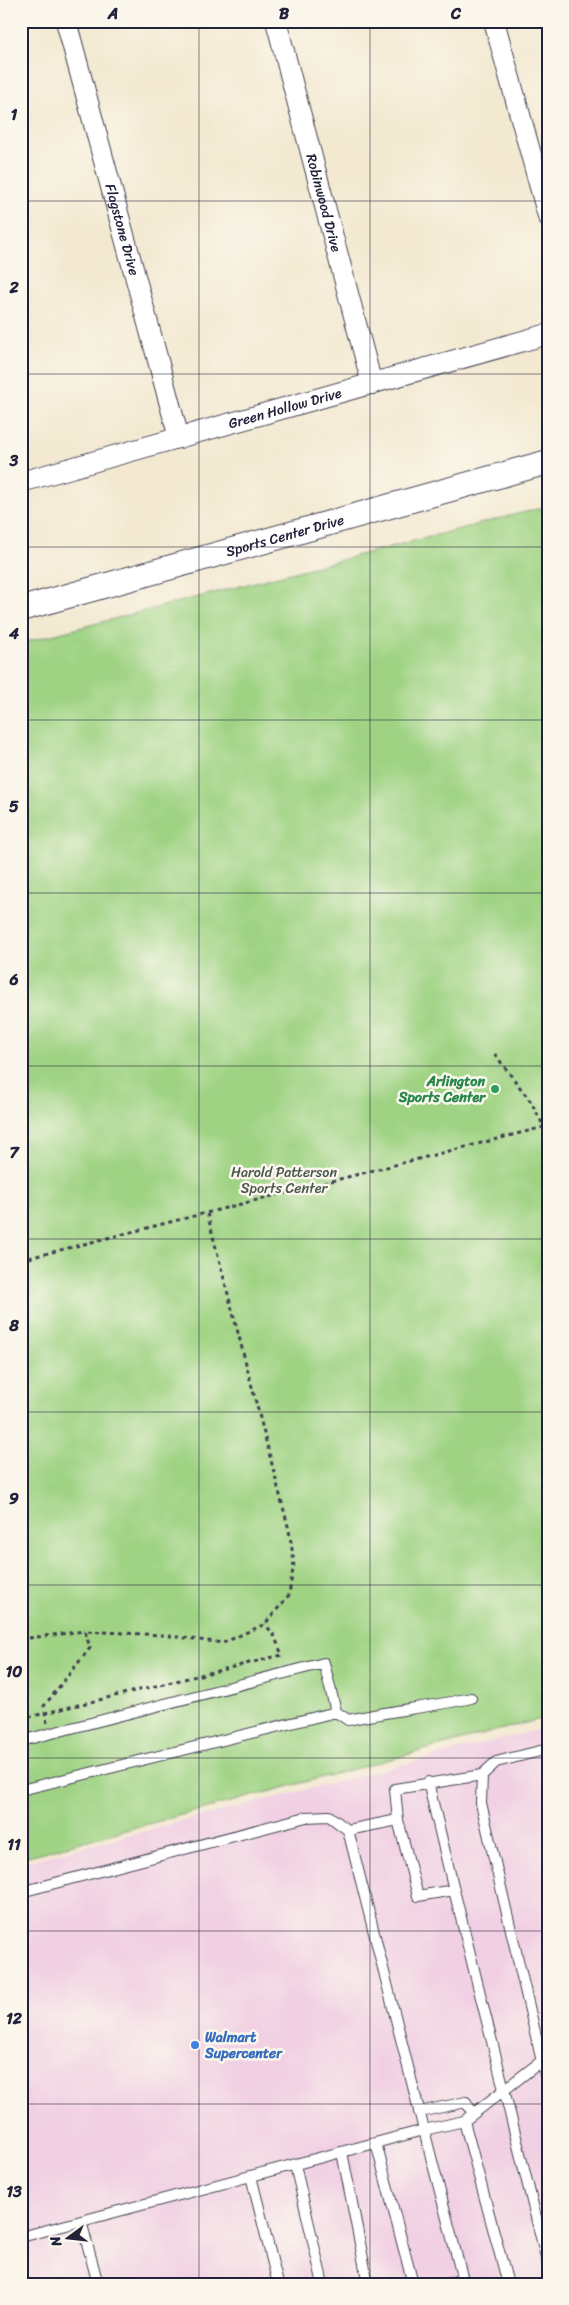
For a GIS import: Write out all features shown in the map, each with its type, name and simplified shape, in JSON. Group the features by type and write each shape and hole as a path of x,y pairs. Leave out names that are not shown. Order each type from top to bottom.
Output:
{"street":[{"name":"Flagstone Drive","path":"66,21 179,438"},
{"name":"Robinwood Drive","path":"276,21 372,384"},
{"path":"494,21 548,216"},
{"name":"Green Hollow Drive","path":"21,482 548,334"},
{"name":"Sports Center Drive","path":"21,609 548,462"}],"lane":[{"path":"21,1742 324,1663 336,1712 348,1720 385,1712 425,1708 471,1698"},
{"path":"21,1790 336,1712"},
{"path":"454,1890 418,1896 398,1820 395,1789 428,1782 482,1775 496,1762 548,1749"},
{"path":"482,1775 481,1803 544,2059 548,2087"},
{"path":"428,1782 504,2090 543,2223 548,2265"},
{"path":"21,1892 306,1817 329,1816 348,1830 464,2281 446,2284"},
{"path":"348,1830 398,1820"},
{"path":"21,2237 469,2118 544,2059"},
{"path":"419,2112 466,2102 508,2284"},
{"path":"376,2143 413,2284"},
{"path":"342,2152 368,2284"},
{"path":"295,2165 323,2284"},
{"path":"251,2176 278,2284"},
{"path":"81,2222 98,2284"}],"path":[{"path":"21,1260 544,1127 531,1102 494,1053"},
{"path":"21,1639 85,1631 162,1635 223,1643 265,1624 289,1595 294,1562 289,1530 207,1213"},
{"path":"21,1719 282,1655 274,1635 265,1624"},
{"path":"50,1735 44,1714 44,1706 90,1648 85,1631"}],"shaded area":[{"path":"548,1727 548,2284 21,2284 21,1863"}],"green space":[{"name":"Harold Patterson Sports Center","path":"548,506 548,1717 21,1858 21,643"}],"place":[{"name":"Arlington Sports Center","path":"495,1089"},
{"name":"Walmart Supercenter","path":"195,2045"}]}
